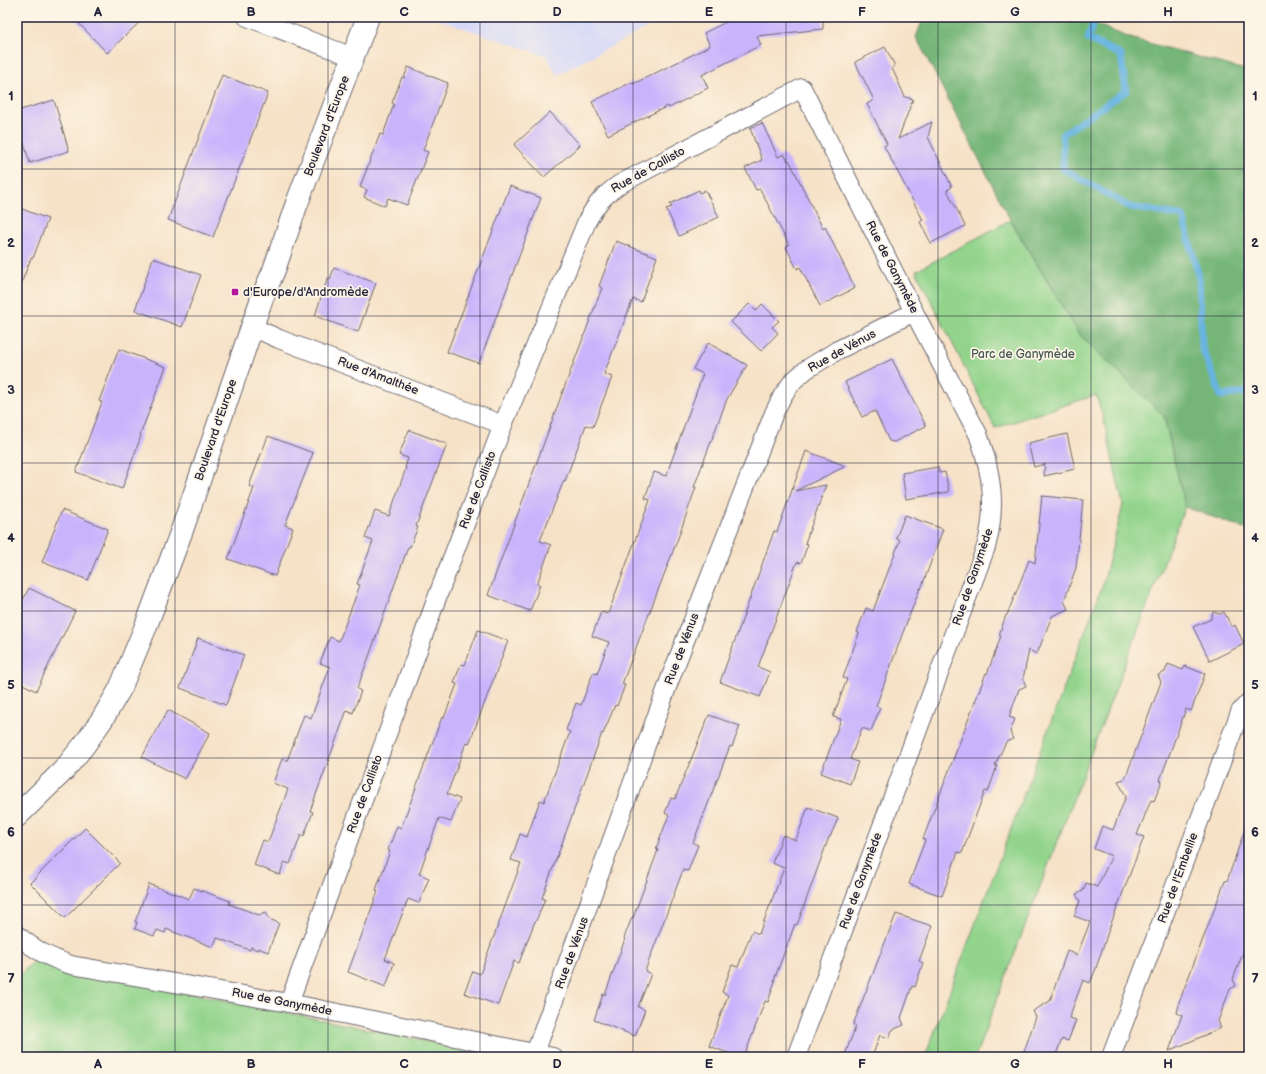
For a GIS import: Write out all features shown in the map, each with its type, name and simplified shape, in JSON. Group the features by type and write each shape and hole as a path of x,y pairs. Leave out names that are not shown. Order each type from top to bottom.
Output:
{"street":[{"path":"247,17 353,57"},
{"name":"Boulevard d'Europe","path":"17,816 64,770 85,744 103,718 120,688 146,626 182,530 262,298 274,270 297,203 368,17"},
{"name":"Rue de Ganymède","path":"796,1057 983,554 991,529 992,513 991,484 985,453 978,434 914,312 802,88"},
{"name":"Rue de Callisto","path":"289,1003 438,595 503,425 587,221 596,205 606,194 620,184 802,88"},
{"name":"Rue de Vénus","path":"535,1054 670,679 774,413 783,395 793,381 821,359 914,312"},
{"name":"Rue d'Amalthée","path":"252,327 278,339 503,425"},
{"name":"Rue de l'Embellie","path":"1111,1057 1240,712 1249,702"},
{"name":"Rue de Ganymède","path":"17,935 33,948 52,959 71,965 289,1003 553,1057"}],"shaded area":[{"path":"431,17 667,17 557,75 547,56"}],"green space":[{"path":"924,17 1078,17 1130,38 1249,71 1249,530 1185,507 1164,416 1079,334 1010,219 916,37"},
{"name":"Parc de Ganymède","path":"1010,220 1079,334 1164,416 1185,507 975,1057 925,1057 1103,584 1123,505 1103,417 1096,395 995,428 916,271"},
{"path":"34,961 479,1052 478,1057 17,1057 17,977"}],"building":[{"path":"73,17 145,17 107,53"},
{"path":"736,17 823,17 823,29 757,36 761,45 702,75 708,88 669,108 668,106 608,135 592,102 632,82 633,84 710,46 704,33"},
{"path":"885,47 895,66 892,68 905,97 913,99 898,139 932,122 928,137 952,187 947,190 965,226 931,243 920,222 923,220 884,146 887,144 867,104 874,100 855,62"},
{"path":"408,67 448,83 423,150 428,152 407,205 388,198 385,206 364,197 367,190 360,187 380,134 383,135 394,104 392,103 402,77 404,78"},
{"path":"222,75 268,93 213,237 168,220"},
{"path":"54,100 69,151 30,163 17,121 17,111"},
{"path":"550,112 580,145 544,177 514,145"},
{"path":"762,123 778,157 784,154 788,161 789,160 823,229 825,227 855,288 820,306 800,267 797,269 786,247 789,245 760,189 756,190 745,168 762,160 750,128"},
{"path":"510,186 541,198 479,363 447,352"},
{"path":"699,190 700,193 705,190 719,217 679,236 666,209 672,207 670,204"},
{"path":"17,207 48,219 19,289 17,289"},
{"path":"616,241 657,257 641,302 633,299 604,374 612,377 593,427 586,425 540,541 551,545 537,584 540,585 530,611 488,595 602,288 599,286"},
{"path":"153,258 201,275 182,327 135,310"},
{"path":"334,268 376,283 358,332 315,316 328,278 330,279"},
{"path":"749,304 756,311 762,304 779,321 772,327 778,333 761,351 731,322"},
{"path":"708,343 747,365 727,399 694,487 696,487 677,541 622,684 625,685 617,706 615,705 603,734 602,733 542,898 545,899 519,963 514,961 498,1005 464,993 473,971 480,974 521,863 511,860 520,834 527,837 540,800 544,802 570,732 566,730 576,703 581,705 593,673 597,674 609,642 592,636 601,612 608,614 650,500 645,498 654,472 666,476 703,374 693,369"},
{"path":"119,349 166,367 140,435 141,436 122,489 76,472 102,402 99,401"},
{"path":"892,359 926,426 894,442 889,441 875,411 862,417 845,382"},
{"path":"409,430 447,444 416,526 418,527 410,547 408,547 357,689 361,691 353,713 347,710 310,811 313,812 304,836 301,835 290,864 284,862 280,875 254,865 263,840 268,842 288,789 273,783 282,759 287,761 304,715 311,718 330,667 320,663 330,637 339,641 360,585 357,584 373,541 365,538 375,511 389,516 406,468 408,458 399,455"},
{"path":"1067,434 1075,469 1044,476 1045,464 1034,467 1028,443"},
{"path":"268,436 313,453 285,525 293,528 275,576 228,559 254,488 249,486"},
{"path":"806,451 846,466 795,491 826,485 805,543 808,544 801,563 797,562 758,667 770,672 760,697 720,682 774,531 777,532"},
{"path":"938,467 939,473 945,472 949,492 906,499 902,473"},
{"path":"1042,496 1083,500 1076,568 1064,601 1068,609 1052,616 1037,654 1029,650 1023,679 1026,686 1019,689 1009,717 1015,719 1010,732 1013,739 1006,742 995,765 997,766 988,792 985,791 962,853 958,852 942,896 909,884 925,840 923,839 1001,636 999,635 1006,615 1029,560 1035,563"},
{"path":"62,510 108,529 88,580 42,562"},
{"path":"905,515 943,529 876,706 880,708 871,731 862,728 850,759 858,762 850,784 821,773 841,719 833,717 847,679 843,678 859,633 857,632 866,608 873,611 900,540 896,538"},
{"path":"29,588 75,611 36,691 17,681 17,612"},
{"path":"1213,612 1220,614 1224,612 1232,627 1235,625 1244,644 1210,661 1193,627 1211,619"},
{"path":"478,630 508,641 469,744 466,743 447,794 460,799 451,822 439,818 419,874 429,878 419,903 408,899 385,959 394,963 386,987 348,972 378,891 376,890 397,826 401,828 442,717 444,718 457,684 454,683 461,664 465,665"},
{"path":"198,638 244,655 226,705 180,688"},
{"path":"1168,664 1183,670 1185,666 1205,674 1191,711 1186,709 1160,780 1162,781 1154,801 1151,800 1137,835 1144,837 1109,929 1095,971 1090,983 1083,980 1069,1018 1076,1020 1068,1041 1062,1039 1055,1057 1022,1057 1036,1017 1033,1011 1050,1001 1067,951 1077,955 1090,922 1074,916 1080,901 1076,894 1083,891 1086,883 1097,887 1112,856 1094,849 1102,826 1113,830 1126,796 1118,781 1125,779 1161,682 1158,675 1165,672"},
{"path":"168,710 210,733 185,779 142,757"},
{"path":"709,715 740,726 732,747 730,746 693,843 698,845 688,871 683,870 645,971 651,974 638,1007 645,1010 635,1036 594,1020 603,994 605,995 625,939 624,938 658,850 656,849 669,815 665,813 671,798 675,799"},
{"path":"808,807 838,818 829,837 797,925 795,924 774,980 775,981 768,1002 765,1001 744,1057 739,1057 709,1046 728,995 722,992 732,965 738,967 752,931 759,934 784,868 772,863 783,835 796,840"},
{"path":"1246,826 1249,827 1249,946 1245,948 1233,979 1236,986 1230,989 1218,1021 1221,1028 1169,1051 1182,1015 1177,1013 1178,1005 1225,881 1227,881"},
{"path":"85,828 120,863 65,918 30,883"},
{"path":"149,884 189,899 194,888 230,901 229,904 259,915 266,912 269,919 279,923 268,952 251,947 250,950 217,938 213,947 166,929 165,933 157,930 154,936 135,929 137,922 135,922"},
{"path":"896,914 932,926 919,961 923,963 915,987 912,986 901,1018 904,1025 892,1030 889,1038 880,1035 872,1057 844,1057 856,1026 853,1025"}],"waterway":[{"path":"1095,17 1088,39 1121,55 1126,91 1063,134 1063,169 1130,207 1183,216 1199,278 1202,348 1221,396 1249,392"}],"place":[{"name":"d'Europe/d'Andromède","path":"235,292"}]}
